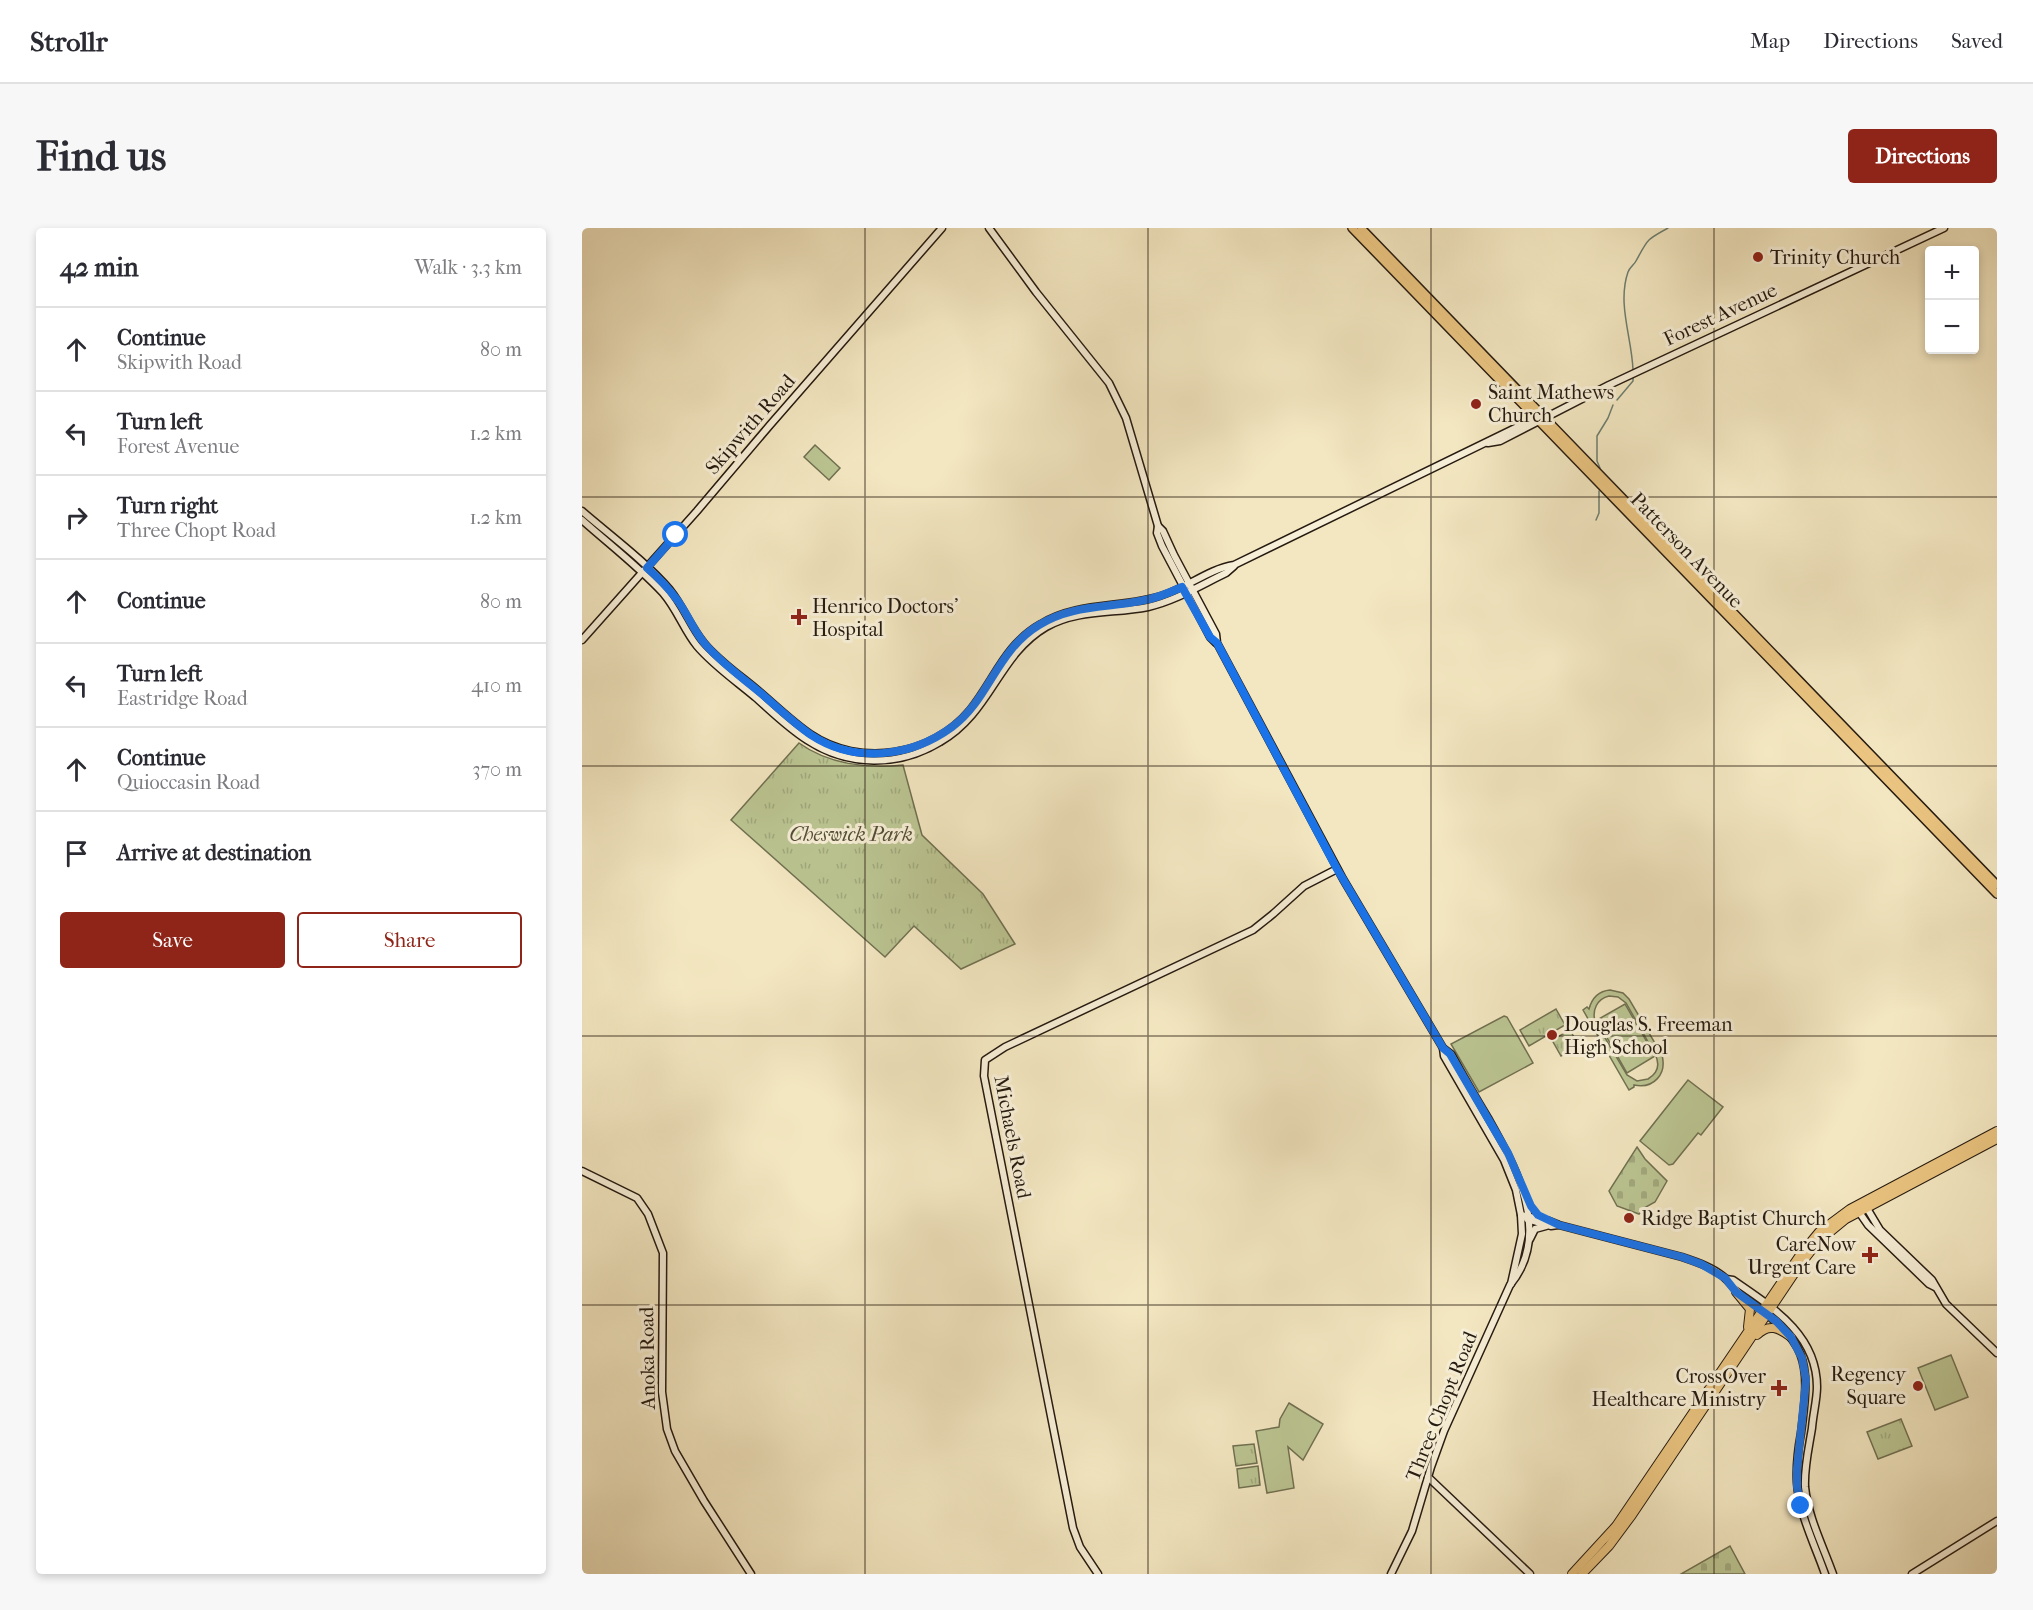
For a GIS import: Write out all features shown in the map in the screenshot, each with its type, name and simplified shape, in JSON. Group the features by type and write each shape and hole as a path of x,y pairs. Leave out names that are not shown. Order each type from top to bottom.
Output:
{"highway":[{"path":"1582,1574 1609,1546 1632,1515 1745,1347 1783,1284 1818,1242 1863,1207 1997,1131"},
{"path":"1863,1207 1997,1138"},
{"path":"1736,1292 1750,1309 1747,1332"},
{"path":"1572,1574 1603,1542 1623,1516 1747,1332 1767,1309"},
{"path":"1745,1347 1766,1328 1778,1328 1791,1337"}],"main road":[{"name":"Skipwith Road","path":"582,640 645,571 942,228"},
{"name":"Three Chopt Road","path":"989,228 1036,292 1102,372 1112,389 1126,418 1158,526 1157,533 1161,546 1216,633 1217,643 1337,869 1508,1153 1523,1188 1528,1242 1522,1268 1510,1285"},
{"name":"Patterson Avenue","path":"1352,228 1997,885"},
{"name":"Patterson Avenue","path":"1361,228 1540,419 1997,894"},
{"name":"Forest Avenue","path":"582,520 670,590 710,650 803,729 821,741 837,747 871,754 912,748 934,739 953,726 977,701 1002,660 1016,643 1049,619 1079,609 1146,600 1226,573 1234,565 1484,444 1797,295 1944,228"},
{"name":"Forest Avenue","path":"582,511 645,571"},
{"name":"Michaels Road","path":"1098,1574 1080,1547 1073,1528 984,1076 985,1060 1005,1047 1246,934 1265,921 1309,882 1337,869"},
{"name":"Three Chopt Road","path":"1391,1574 1412,1531 1444,1431 1510,1285 1526,1217 1507,1167 1444,1056 1443,1048"},
{"name":"Anoka Road","path":"582,1170 637,1198 648,1214 663,1253 662,1392 667,1429 684,1467 751,1574"},
{"path":"1523,1188 1533,1211 1549,1223"},
{"path":"1863,1207 1868,1225 1929,1284 1935,1287 1946,1304 1997,1353"},
{"path":"1526,1217 1692,1260 1733,1281 1767,1309 1782,1326 1791,1337 1802,1358 1806,1380 1797,1460 1797,1487 1801,1506 1825,1574"},
{"path":"1528,1242 1535,1229 1549,1223"},
{"path":"1725,1278 1736,1292 1791,1323 1807,1346 1814,1365 1817,1390 1805,1487 1810,1510 1833,1574"},
{"path":"1428,1477 1530,1574"},
{"path":"1912,1574 1997,1521"}],"green space":[{"path":"815,445 840,468 829,480 804,457"},
{"name":"Cheswick Park","path":"799,743 822,756 848,763 876,766 903,765 922,835 983,894 1015,944 961,969 914,926 885,957 731,820"},
{"path":"1610,990 1623,993 1629,999 1662,1055 1661,1074 1648,1085 1634,1085 1629,1090 1583,1010 1587,1007 1589,1009 1596,996","holes":["1605,997 1618,997 1626,1003 1657,1058 1656,1071 1648,1079 1637,1081 1627,1075 1595,1021 1595,1009 1599,1002"]},
{"path":"1625,1004 1655,1056 1627,1073 1597,1020"},
{"path":"1556,1009 1565,1025 1529,1046 1520,1030"},
{"path":"1504,1016 1507,1017 1533,1063 1479,1092 1451,1044"},
{"path":"1570,1030 1579,1046 1561,1056 1552,1040"},
{"path":"1688,1080 1723,1107 1701,1135 1698,1133 1673,1164 1669,1165 1640,1141"},
{"path":"1637,1147 1645,1159 1667,1181 1655,1202 1639,1214 1617,1206 1609,1191"},
{"path":"1951,1355 1968,1397 1935,1410 1918,1368"},
{"path":"1289,1403 1323,1424 1303,1460 1288,1447 1294,1488 1267,1493 1256,1431 1279,1427 1280,1419"},
{"path":"1901,1419 1912,1446 1878,1459 1867,1432"},
{"path":"1254,1444 1257,1463 1236,1466 1233,1446"},
{"path":"1258,1466 1260,1485 1239,1488 1237,1469"},
{"path":"1730,1546 1745,1574 1681,1574"}],"waterway":[{"path":"1633,370 1624,309 1625,284 1629,270 1646,244 1651,238 1668,228"},
{"path":"1617,400 1633,378"},
{"path":"1600,468 1597,461 1597,436 1613,405"},
{"path":"1596,520 1599,513 1599,491"}],"place":[{"name":"Trinity Church","path":"1758,257"},
{"name":"Saint Mathews Church","path":"1476,404"},
{"name":"Henrico Doctors' Hospital","path":"799,617"},
{"name":"Douglas S. Freeman High School","path":"1552,1035"},
{"name":"Ridge Baptist Church","path":"1629,1218"},
{"name":"CareNow Urgent Care","path":"1870,1255"},
{"name":"Regency Square","path":"1918,1386"},
{"name":"CrossOver Healthcare Ministry","path":"1779,1388"}],"route":[{"path":"676,535 647,568 670,590 705,644 812,736 837,747 863,753 901,751 940,736 963,717 977,701 1002,660 1016,643 1049,619 1088,607 1138,602 1182,587 1210,637 1217,643 1343,879 1508,1153 1533,1211 1559,1225 1701,1264 1725,1278 1736,1292 1776,1321 1791,1337 1806,1371 1806,1393 1797,1460 1797,1487 1801,1506"}]}
